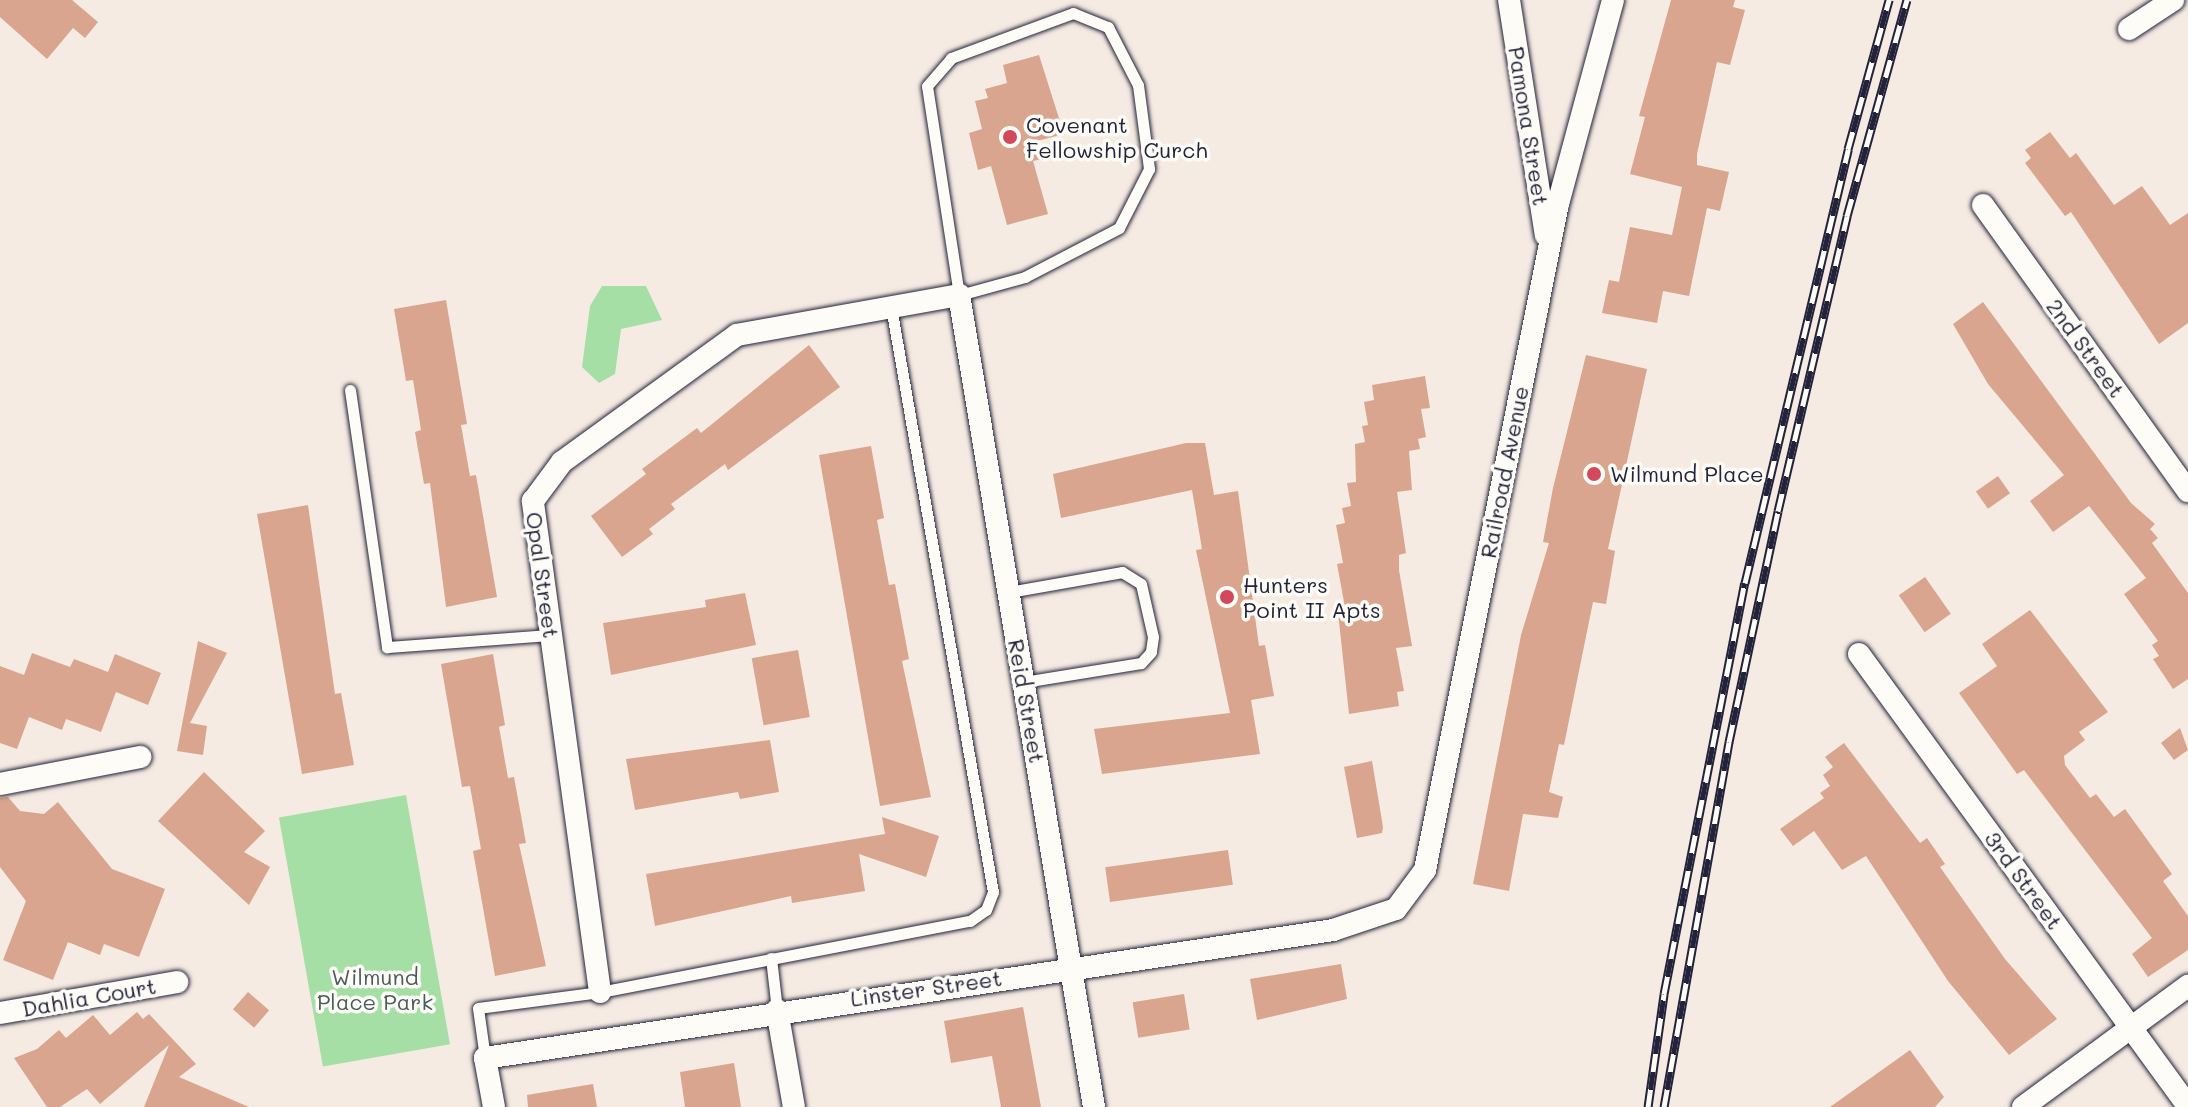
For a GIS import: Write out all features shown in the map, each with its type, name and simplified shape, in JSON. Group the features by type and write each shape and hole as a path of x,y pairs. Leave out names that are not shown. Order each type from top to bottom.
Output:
{"street":[{"name":"Pamona Street","path":"1509,0 1548,252"},
{"name":"Railroad Avenue","path":"1367,919 1396,909 1425,870 1548,252 1613,0"},
{"path":"2129,29 2173,0"},
{"name":"2nd Street","path":"1983,205 2188,491"},
{"name":"Opal Street","path":"600,992 533,501 562,462 737,335 959,295"},
{"name":"Reid Street","path":"959,295 1094,1107"},
{"name":"3rd Street","path":"1859,654 2188,1106"},
{"path":"0,784 140,757"},
{"name":"Linster Street","path":"485,1058 777,1010 1333,930 1367,919"},
{"name":"Dahlia Court","path":"0,1013 177,982"},
{"path":"2023,1107 2188,986"},
{"path":"777,1010 794,1107"},
{"path":"485,1058 494,1107"}],"lane":[{"path":"1073,13 1108,27 1138,85 1149,169 1119,228 1025,277 959,295 927,86 951,58 1073,13"},
{"path":"485,1058 478,1008 600,992 970,921 986,910 993,892 891,307"},
{"path":"350,390 387,647 551,635"},
{"path":"1009,592 1122,572 1141,584 1153,637 1151,652 1141,663 1024,682"},
{"path":"771,958 777,1010"}],"green space":[{"path":"602,286 646,286 662,320 621,329 615,374 599,383 582,367 590,306"},
{"name":"Wilmund Place Park","path":"406,795 450,1044 323,1067 279,817"}],"building":[{"path":"0,0 72,0 98,22 85,38 73,28 47,59 0,17"},
{"path":"1671,0 1735,0 1733,7 1745,10 1730,65 1717,62 1697,154 1697,165 1729,172 1720,211 1707,208 1689,296 1663,291 1657,323 1602,313 1609,280 1619,282 1630,227 1672,235 1682,187 1630,174 1645,117 1639,116"},
{"name":"Covenant Fellowship Curch","path":"1039,55 1064,134 1037,141 1042,159 1033,161 1048,214 1007,225 991,166 978,170 969,133 982,129 975,101 988,98 985,89 1007,83 1003,65"},
{"path":"2050,132 2070,158 2076,153 2114,205 2142,186 2170,225 2188,213 2188,323 2159,344 2071,212 2065,216 2025,163 2031,158 2025,150"},
{"path":"446,300 467,424 461,425 470,476 476,475 497,597 446,607 430,483 424,484 415,432 421,430 413,380 406,381 394,309"},
{"path":"1983,302 2131,503 2155,524 2150,529 2158,538 2152,543 2188,593 2188,679 2173,689 2153,659 2159,656 2152,645 2158,641 2124,594 2146,578 2089,506 2053,532 2030,501 2064,475 1988,384 1953,324"},
{"path":"809,345 840,387 728,470 725,464 671,504 675,509 649,529 653,534 622,557 591,516 646,474 642,469 697,428 701,433"},
{"path":"1586,355 1647,369 1608,549 1615,551 1606,604 1593,602 1564,745 1559,744 1549,792 1563,797 1558,818 1523,814 1509,891 1473,884 1521,635 1549,543 1543,542 1553,488"},
{"path":"1425,376 1430,408 1421,409 1426,437 1418,439 1420,449 1409,451 1412,490 1397,492 1406,553 1399,555 1399,570 1412,646 1396,648 1404,691 1397,692 1399,706 1349,714 1337,603 1344,602 1337,564 1343,563 1336,525 1345,523 1342,508 1351,506 1347,483 1356,482 1355,444 1365,442 1362,426 1368,425 1364,402 1374,400 1372,385"},
{"name":"Hunters Point II Apts","path":"1186,443 1205,443 1214,495 1238,491 1259,646 1265,645 1274,696 1251,700 1260,754 1102,774 1094,729 1230,713 1196,550 1202,549 1192,490 1061,518 1053,474"},
{"path":"871,446 884,518 877,520 889,585 895,584 909,659 902,661 931,797 880,806 819,455"},
{"path":"1998,476 2010,493 1988,509 1976,491"},
{"path":"308,505 335,694 341,693 354,765 302,774 257,514"},
{"path":"1925,577 1951,614 1925,632 1899,595"},
{"path":"745,593 756,645 611,675 603,623 706,607 705,600"},
{"path":"2030,610 2108,712 2079,732 2085,740 2064,756 2065,765 2090,798 2096,794 2114,817 2125,809 2172,874 2163,881 2188,916 2188,950 2148,977 2132,954 2152,938 2024,770 2017,774 1959,693 1997,666 1982,644"},
{"path":"198,641 227,653 190,723 207,726 203,755 177,751"},
{"path":"798,650 810,717 764,725 752,658"},
{"path":"32,653 70,667 74,659 108,672 115,654 161,673 148,705 116,692 101,732 66,719 62,730 29,717 17,749 0,743 0,666 24,675"},
{"path":"493,654 505,725 499,727 508,778 514,777 526,843 519,844 546,966 495,976 473,851 481,849 470,786 462,787 441,664"},
{"path":"2180,728 2188,750 2174,760 2161,743"},
{"path":"770,740 779,792 740,799 738,792 635,810 626,759"},
{"path":"1844,743 1920,843 1927,838 1945,864 1940,867 2005,959 2057,1019 2009,1055 1948,981 1866,856 1842,870 1814,831 1793,846 1780,829 1824,798 1820,793 1830,786 1823,775 1833,767 1825,757"},
{"path":"1372,761 1382,833 1357,838 1344,767"},
{"path":"204,772 265,831 244,852 270,867 249,905 158,821"},
{"path":"8,797 20,811 44,814 58,802 112,869 165,889 139,957 104,944 100,955 68,942 53,980 3,960 26,901 0,867 0,798"},
{"path":"882,817 939,836 926,877 859,854 865,891 792,903 791,896 655,926 646,874 885,834"},
{"path":"1228,850 1233,885 1110,902 1105,867"},
{"path":"1341,964 1347,999 1257,1020 1250,979"},
{"path":"248,992 269,1010 254,1028 233,1009"},
{"path":"1184,994 1190,1030 1138,1038 1133,1002"},
{"path":"1023,1007 1041,1107 1001,1107 992,1056 951,1063 944,1021"},
{"path":"137,1012 143,1019 149,1014 196,1064 179,1077 249,1107 144,1107 169,1045 100,1104 87,1089 60,1107 47,1107 14,1058 37,1049 59,1030 66,1038 93,1015 110,1035"},
{"path":"1910,1050 1944,1097 1935,1107 1830,1107"},
{"path":"734,1063 741,1107 685,1107 680,1072"},
{"path":"593,1084 597,1107 528,1107 527,1095"}],"railway":[{"path":"1648,1107 1664,994 1745,583 1848,149 1889,0"},
{"path":"1664,1107 1729,742 1778,511 1847,216 1907,0"}],"place":[{"name":"Covenant Fellowship Curch","path":"1010,137"},
{"name":"Wilmund Place","path":"1594,474"},
{"name":"Hunters Point II Apts","path":"1227,597"}]}
